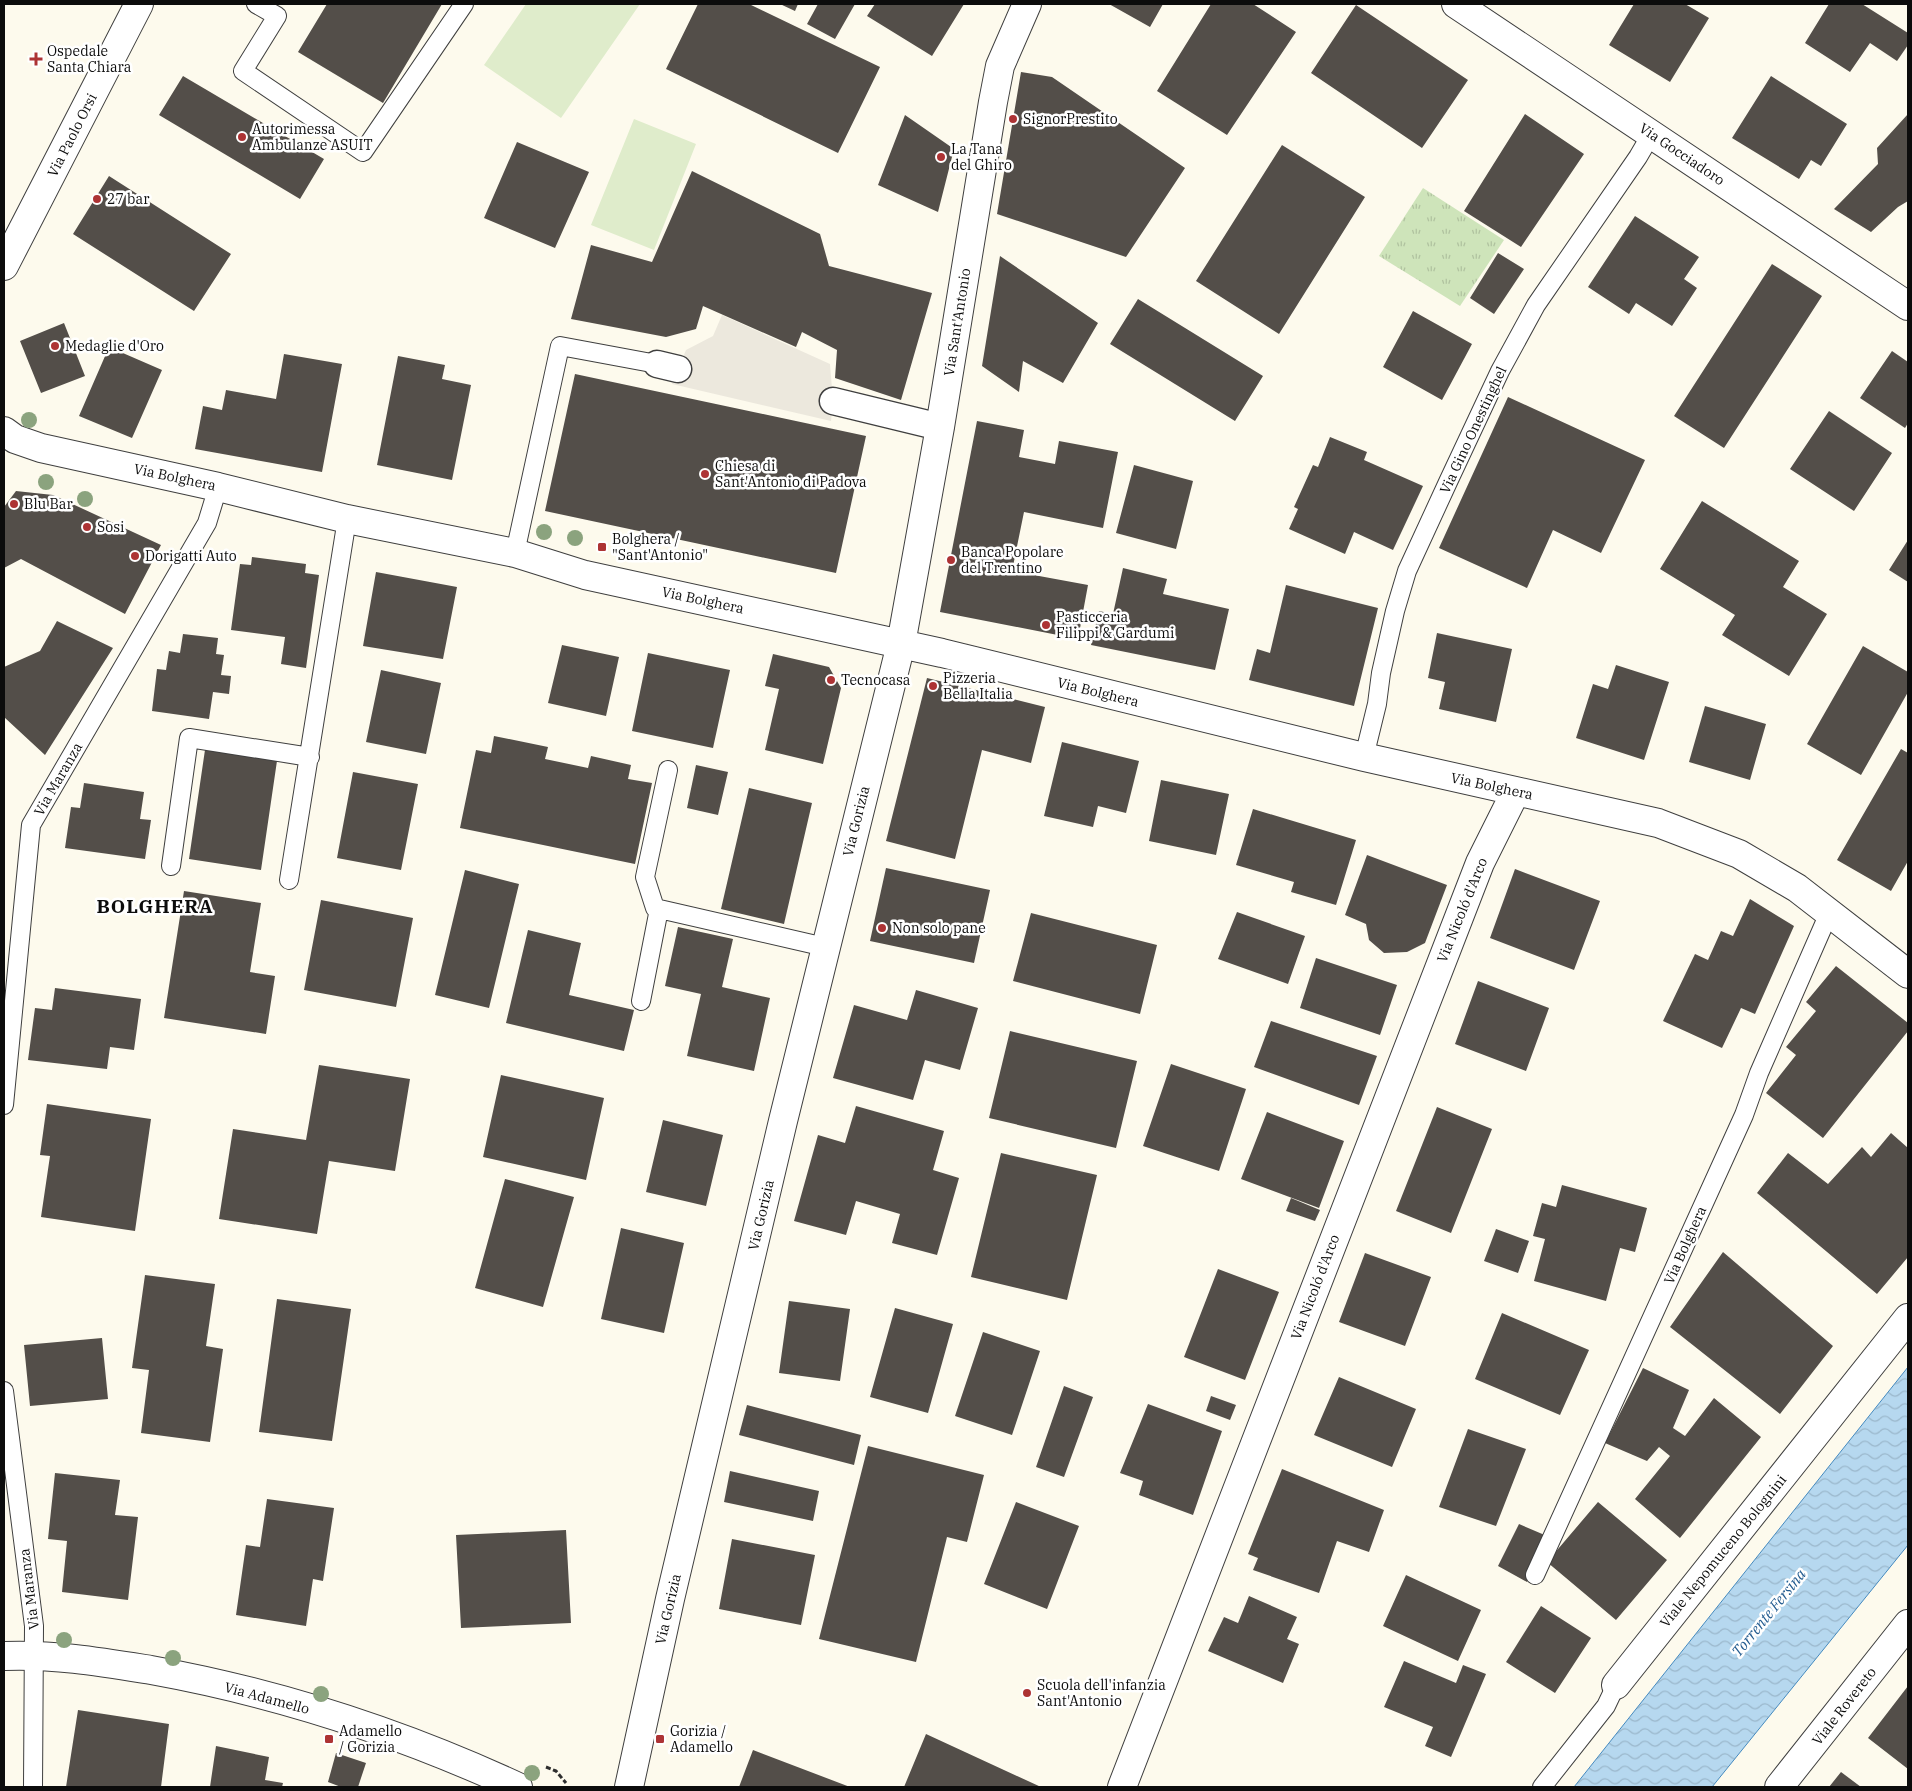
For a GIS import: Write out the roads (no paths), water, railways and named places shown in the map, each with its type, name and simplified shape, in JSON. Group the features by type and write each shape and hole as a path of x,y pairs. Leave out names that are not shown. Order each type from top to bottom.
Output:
{"street":[{"name":"Via Paolo Orsi","path":"4,266 139,4"},
{"name":"Via Sant'Antonio","path":"901,644 940,427 1000,66 1027,4"},
{"name":"Via Gocciadoro","path":"1456,4 1652,133 1908,306"},
{"path":"833,401 940,427"},
{"name":"Via Bolghera","path":"4,431 15,439 41,448 218,487 347,519 515,553 585,575 901,644 1364,757 1658,823 1688,832 1739,854 1797,888 1908,974"},
{"name":"Via Gorizia","path":"629,1787 670,1599 825,948 901,644"},
{"name":"Via Nicoló d'Arco","path":"1122,1787 1476,872 1516,791"},
{"name":"Viale Nepomuceno Bolognini","path":"1616,1685 1908,1318"},
{"name":"Viale Rovereto","path":"1779,1787 1908,1624"},
{"name":"Via Adamello","path":"4,1656 34,1655 106,1662 251,1692 358,1723 426,1747 518,1787"}],"lane":[{"path":"256,4 277,16 243,71 364,152 464,4"},
{"name":"Via Gino Onestinghel","path":"1364,757 1377,704 1381,673 1393,620 1407,571 1448,482 1500,371 1536,305 1638,157 1652,133"},
{"path":"515,553 560,346 667,367"},
{"name":"Via Maranza","path":"4,1105 32,825 207,523 218,487"},
{"path":"289,880 347,519"},
{"path":"172,866 189,738 310,757"},
{"path":"668,770 644,877 655,908 825,948"},
{"path":"641,1000 659,909"},
{"name":"Via Bolghera","path":"1535,1575 1744,1115 1759,1073 1829,913"},
{"name":"Via Maranza","path":"4,1391 34,1626 33,1787"},
{"name":"Viale Nepomuceno Bolognini","path":"1542,1787 1606,1706 1616,1685"}],"water":[{"name":"Torrente Fersina","path":"1908,1367 1908,1545 1712,1787 1574,1787"}],"place":[{"name":"Ospedale Santa Chiara","path":"36,59"},
{"name":"SignorPrestito","path":"1013,119"},
{"name":"Autorimessa Ambulanze ASUIT","path":"242,137"},
{"name":"La Tana del Ghiro","path":"941,157"},
{"name":"27 bar","path":"97,199"},
{"name":"Medaglie d'Oro","path":"55,346"},
{"name":"Chiesa di Sant'Antonio di Padova","path":"705,474"},
{"name":"Blu Bar","path":"14,504"},
{"name":"Sosi","path":"87,527"},
{"name":"Bolghera / \"Sant'Antonio\"","path":"602,547"},
{"name":"Dorigatti Auto","path":"135,556"},
{"name":"Banca Popolare del Trentino","path":"951,560"},
{"name":"Pasticceria Filippi & Gardumi","path":"1046,625"},
{"name":"Tecnocasa","path":"831,680"},
{"name":"Pizzeria Bella Italia","path":"933,686"},
{"name":"Non solo pane","path":"882,928"},
{"name":"Scuola dell'infanzia Sant'Antonio","path":"1027,1693"},
{"name":"Adamello / Gorizia","path":"329,1739"},
{"name":"Gorizia / Adamello","path":"660,1739"}],"district":[{"name":"BOLGHERA","path":"155,906"}]}
